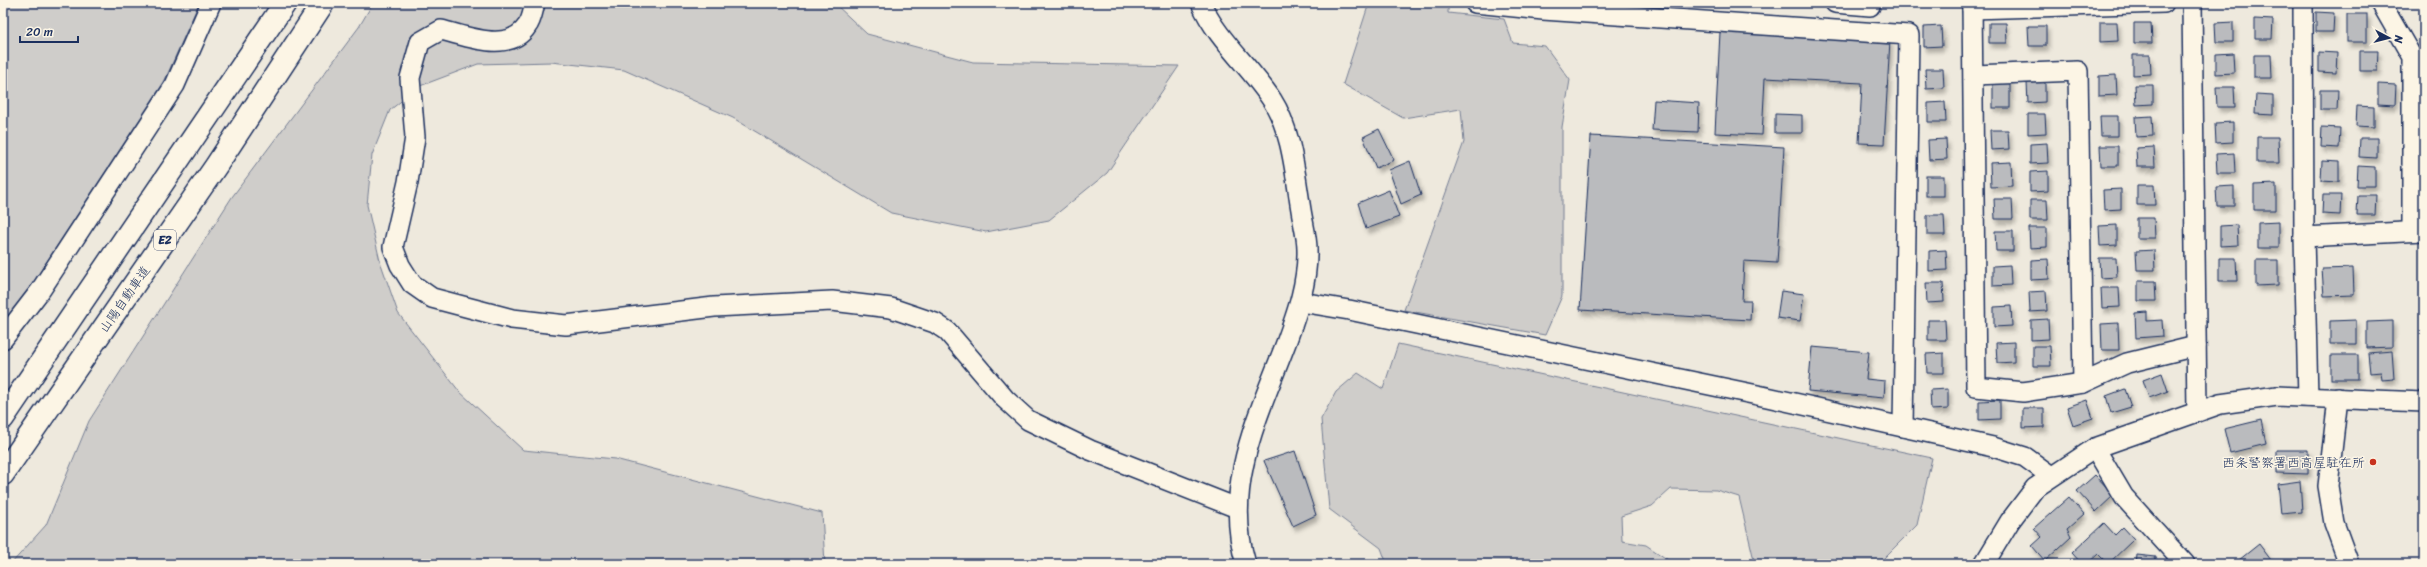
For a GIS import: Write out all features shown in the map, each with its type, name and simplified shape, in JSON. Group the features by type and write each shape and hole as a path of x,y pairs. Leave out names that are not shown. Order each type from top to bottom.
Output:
{"highway":[{"name":"E2","path":"3,418 285,3"},
{"name":"山陽自動車道","path":"3,474 216,166 323,3"}],"street":[{"path":"3,339 40,290 175,85 211,3"},
{"path":"535,3 528,26 515,38 498,43 441,30 420,42 410,78 416,137 393,247 400,264 412,284 432,298 512,319 566,325 714,307 832,301 891,308 935,323 947,332 1004,399 1028,420 1090,450 1237,508"},
{"path":"1201,3 1208,20 1272,100 1284,121 1295,173 1307,249 1301,302 1245,452 1237,508 1239,541 1246,564"},
{"path":"1475,3 1543,10 1909,35 1903,427"},
{"path":"1835,3 1870,6 1870,3"},
{"path":"2164,3 1972,6 1974,74 1976,387 2023,392 2083,383 2127,364 2196,346"},
{"path":"2192,3 2197,412"},
{"path":"2303,3 2304,237 2308,398"},
{"path":"2304,237 2418,231 2412,57 2381,3"},
{"path":"1974,74 2078,71 2083,383"},
{"path":"1301,302 1349,310 1768,397 1903,427 2026,457 2051,476"},
{"path":"1984,564 2010,521 2035,488 2095,448 2197,412 2228,403 2278,396 2424,402"},
{"path":"2338,398 2328,486 2334,523 2349,564"},
{"path":"2095,448 2124,497 2184,564"}],"shaded area":[{"path":"3,3 199,3 164,82 32,284 3,322"},
{"path":"373,3 834,3 867,34 973,62 1179,66 1107,173 1049,220 986,232 891,213 733,118 624,70 551,62 478,64 420,86 390,110 372,155 367,205 380,261 398,313 459,391 523,450 615,459 822,513 825,564 11,564 46,525 89,421 232,197 359,27"},
{"path":"1369,3 1448,3 1448,13 1504,19 1513,43 1545,46 1570,80 1562,127 1562,296 1545,335 1404,310 1464,142 1461,109 1403,118 1343,84"},
{"path":"1398,344 1932,458 1917,525 1878,564 1755,564 1739,497 1716,490 1671,489 1652,506 1621,516 1622,541 1646,545 1674,564 1387,564 1381,548 1329,509 1321,419 1336,392 1358,373 1383,389"}],"building":[{"path":"2316,12 2334,13 2333,32 2316,32"},
{"path":"2347,14 2367,14 2367,42 2347,42"},
{"path":"2255,19 2273,20 2272,39 2255,39"},
{"path":"2100,22 2117,22 2118,41 2100,42"},
{"path":"2233,22 2233,42 2216,42 2215,23"},
{"path":"1989,23 2006,23 2007,43 1989,43"},
{"path":"2134,23 2151,23 2152,43 2134,43"},
{"path":"1941,26 1942,46 1924,47 1924,27"},
{"path":"2028,26 2046,26 2046,46 2029,46"},
{"path":"1720,32 1890,40 1884,144 1859,143 1862,83 1765,78 1762,135 1715,133"},
{"path":"2360,51 2378,51 2377,71 2360,71"},
{"path":"2319,52 2337,53 2336,73 2319,72"},
{"path":"2233,53 2234,73 2216,74 2216,54"},
{"path":"2133,55 2150,55 2151,74 2133,75"},
{"path":"2254,55 2271,55 2272,78 2254,78"},
{"path":"1925,69 1943,69 1944,88 1926,89"},
{"path":"2116,75 2117,95 2099,96 2099,76"},
{"path":"1993,79 2010,79 2010,108 1993,108"},
{"path":"2045,82 2045,102 2028,103 2027,83"},
{"path":"2378,84 2396,85 2395,105 2378,104"},
{"path":"2135,85 2153,85 2153,104 2136,105"},
{"path":"2216,87 2234,87 2235,107 2217,107"},
{"path":"2320,90 2338,90 2337,110 2320,110"},
{"path":"2256,94 2273,95 2273,115 2255,114"},
{"path":"1654,100 1699,103 1698,132 1652,130"},
{"path":"1945,102 1946,122 1928,122 1928,103"},
{"path":"2357,106 2374,107 2374,127 2356,126"},
{"path":"1775,114 1802,115 1802,133 1775,133"},
{"path":"2028,114 2045,114 2046,133 2028,134"},
{"path":"2100,116 2118,116 2118,136 2101,136"},
{"path":"2152,116 2153,136 2136,137 2135,117"},
{"path":"2233,122 2233,142 2216,143 2215,123"},
{"path":"2322,127 2340,128 2339,148 2321,147"},
{"path":"1379,129 1394,160 1376,168 1363,137"},
{"path":"1990,130 2008,130 2009,149 1991,150"},
{"path":"1591,136 1784,147 1777,263 1744,261 1742,301 1751,301 1750,320 1580,310"},
{"path":"2257,137 2278,137 2279,163 2257,163"},
{"path":"2360,138 2377,138 2377,158 2359,157"},
{"path":"1946,139 1947,159 1929,160 1928,140"},
{"path":"2047,143 2048,163 2030,164 2030,144"},
{"path":"2100,146 2118,146 2118,166 2101,166"},
{"path":"2154,147 2155,167 2137,167 2136,148"},
{"path":"2234,153 2235,173 2217,173 2216,154"},
{"path":"1410,161 1421,195 1401,204 1389,170"},
{"path":"2322,161 2339,162 2339,182 2321,181"},
{"path":"2011,162 2012,186 1991,187 1990,163"},
{"path":"2358,166 2375,167 2375,186 2357,186"},
{"path":"2048,171 2048,191 2030,192 2030,172"},
{"path":"1926,176 1944,176 1944,196 1926,196"},
{"path":"2276,184 2276,210 2254,210 2254,185"},
{"path":"2137,185 2154,185 2155,205 2137,205"},
{"path":"2234,186 2234,206 2217,206 2216,187"},
{"path":"2121,189 2121,209 2104,210 2103,190"},
{"path":"1389,190 1399,217 1366,229 1358,203"},
{"path":"2323,195 2341,195 2340,215 2322,214"},
{"path":"2358,195 2376,195 2375,215 2357,215"},
{"path":"1994,199 2012,199 2013,219 1995,219"},
{"path":"2030,200 2047,200 2048,220 2030,220"},
{"path":"1927,215 1944,215 1945,235 1927,235"},
{"path":"2137,218 2154,218 2155,238 2137,238"},
{"path":"2279,222 2279,248 2258,248 2258,223"},
{"path":"2117,225 2117,245 2100,246 2099,226"},
{"path":"2237,225 2238,245 2220,246 2220,226"},
{"path":"2029,228 2047,228 2047,247 2030,248"},
{"path":"1995,231 2013,231 2013,251 1996,251"},
{"path":"1946,250 1947,270 1929,271 1929,251"},
{"path":"2154,250 2155,270 2137,270 2136,251"},
{"path":"2099,258 2116,258 2117,277 2100,278"},
{"path":"2219,258 2236,258 2237,281 2219,281"},
{"path":"2048,259 2049,279 2031,280 2031,260"},
{"path":"2256,260 2278,260 2278,285 2256,286"},
{"path":"2010,265 2011,285 1993,286 1993,266"},
{"path":"2353,268 2354,295 2324,296 2322,269"},
{"path":"2138,281 2155,281 2156,301 2138,301"},
{"path":"1926,283 1943,283 1944,302 1927,303"},
{"path":"2101,288 2119,288 2120,307 2102,308"},
{"path":"1781,291 1804,294 1800,321 1777,318"},
{"path":"2046,291 2047,311 2030,312 2029,292"},
{"path":"2011,306 2012,326 1994,327 1994,307"},
{"path":"2147,312 2147,321 2162,320 2163,336 2136,338 2135,313"},
{"path":"2048,319 2049,339 2031,340 2031,320"},
{"path":"1928,320 1945,320 1946,340 1928,340"},
{"path":"2356,320 2356,344 2330,344 2330,321"},
{"path":"2392,321 2392,347 2367,348 2367,322"},
{"path":"2118,323 2119,350 2102,350 2101,324"},
{"path":"2014,342 2014,362 1997,363 1996,343"},
{"path":"2033,346 2050,346 2051,366 2033,366"},
{"path":"1812,347 1869,352 1866,379 1885,381 1884,398 1808,391"},
{"path":"2392,351 2394,379 2382,380 2381,372 2370,373 2368,353"},
{"path":"1944,353 1944,373 1927,373 1926,354"},
{"path":"2331,355 2358,355 2358,379 2331,379"},
{"path":"2162,373 2168,391 2149,398 2143,380"},
{"path":"1948,389 1948,409 1931,410 1930,390"},
{"path":"2125,389 2131,407 2111,413 2106,396"},
{"path":"2000,400 2000,419 1979,420 1979,401"},
{"path":"2087,400 2093,418 2073,425 2067,407"},
{"path":"2023,408 2044,408 2044,427 2023,428"},
{"path":"2261,420 2266,444 2230,453 2224,429"},
{"path":"2277,450 2308,450 2308,474 2277,473"},
{"path":"1295,451 1316,515 1293,526 1264,461"},
{"path":"2095,475 2114,495 2096,512 2077,491"},
{"path":"2300,481 2302,512 2281,514 2278,484"},
{"path":"2069,497 2084,514 2067,529 2071,537 2045,561 2032,546 2042,537 2034,528"},
{"path":"2104,523 2115,535 2123,527 2134,539 2108,564 2098,554 2087,564 2082,564 2072,553"},
{"path":"2259,544 2271,560 2265,564 2234,564"},
{"path":"2137,555 2156,557 2155,564 2136,564"}],"place":[{"name":"西条警察署西高屋駐在所","path":"2373,462"}]}
